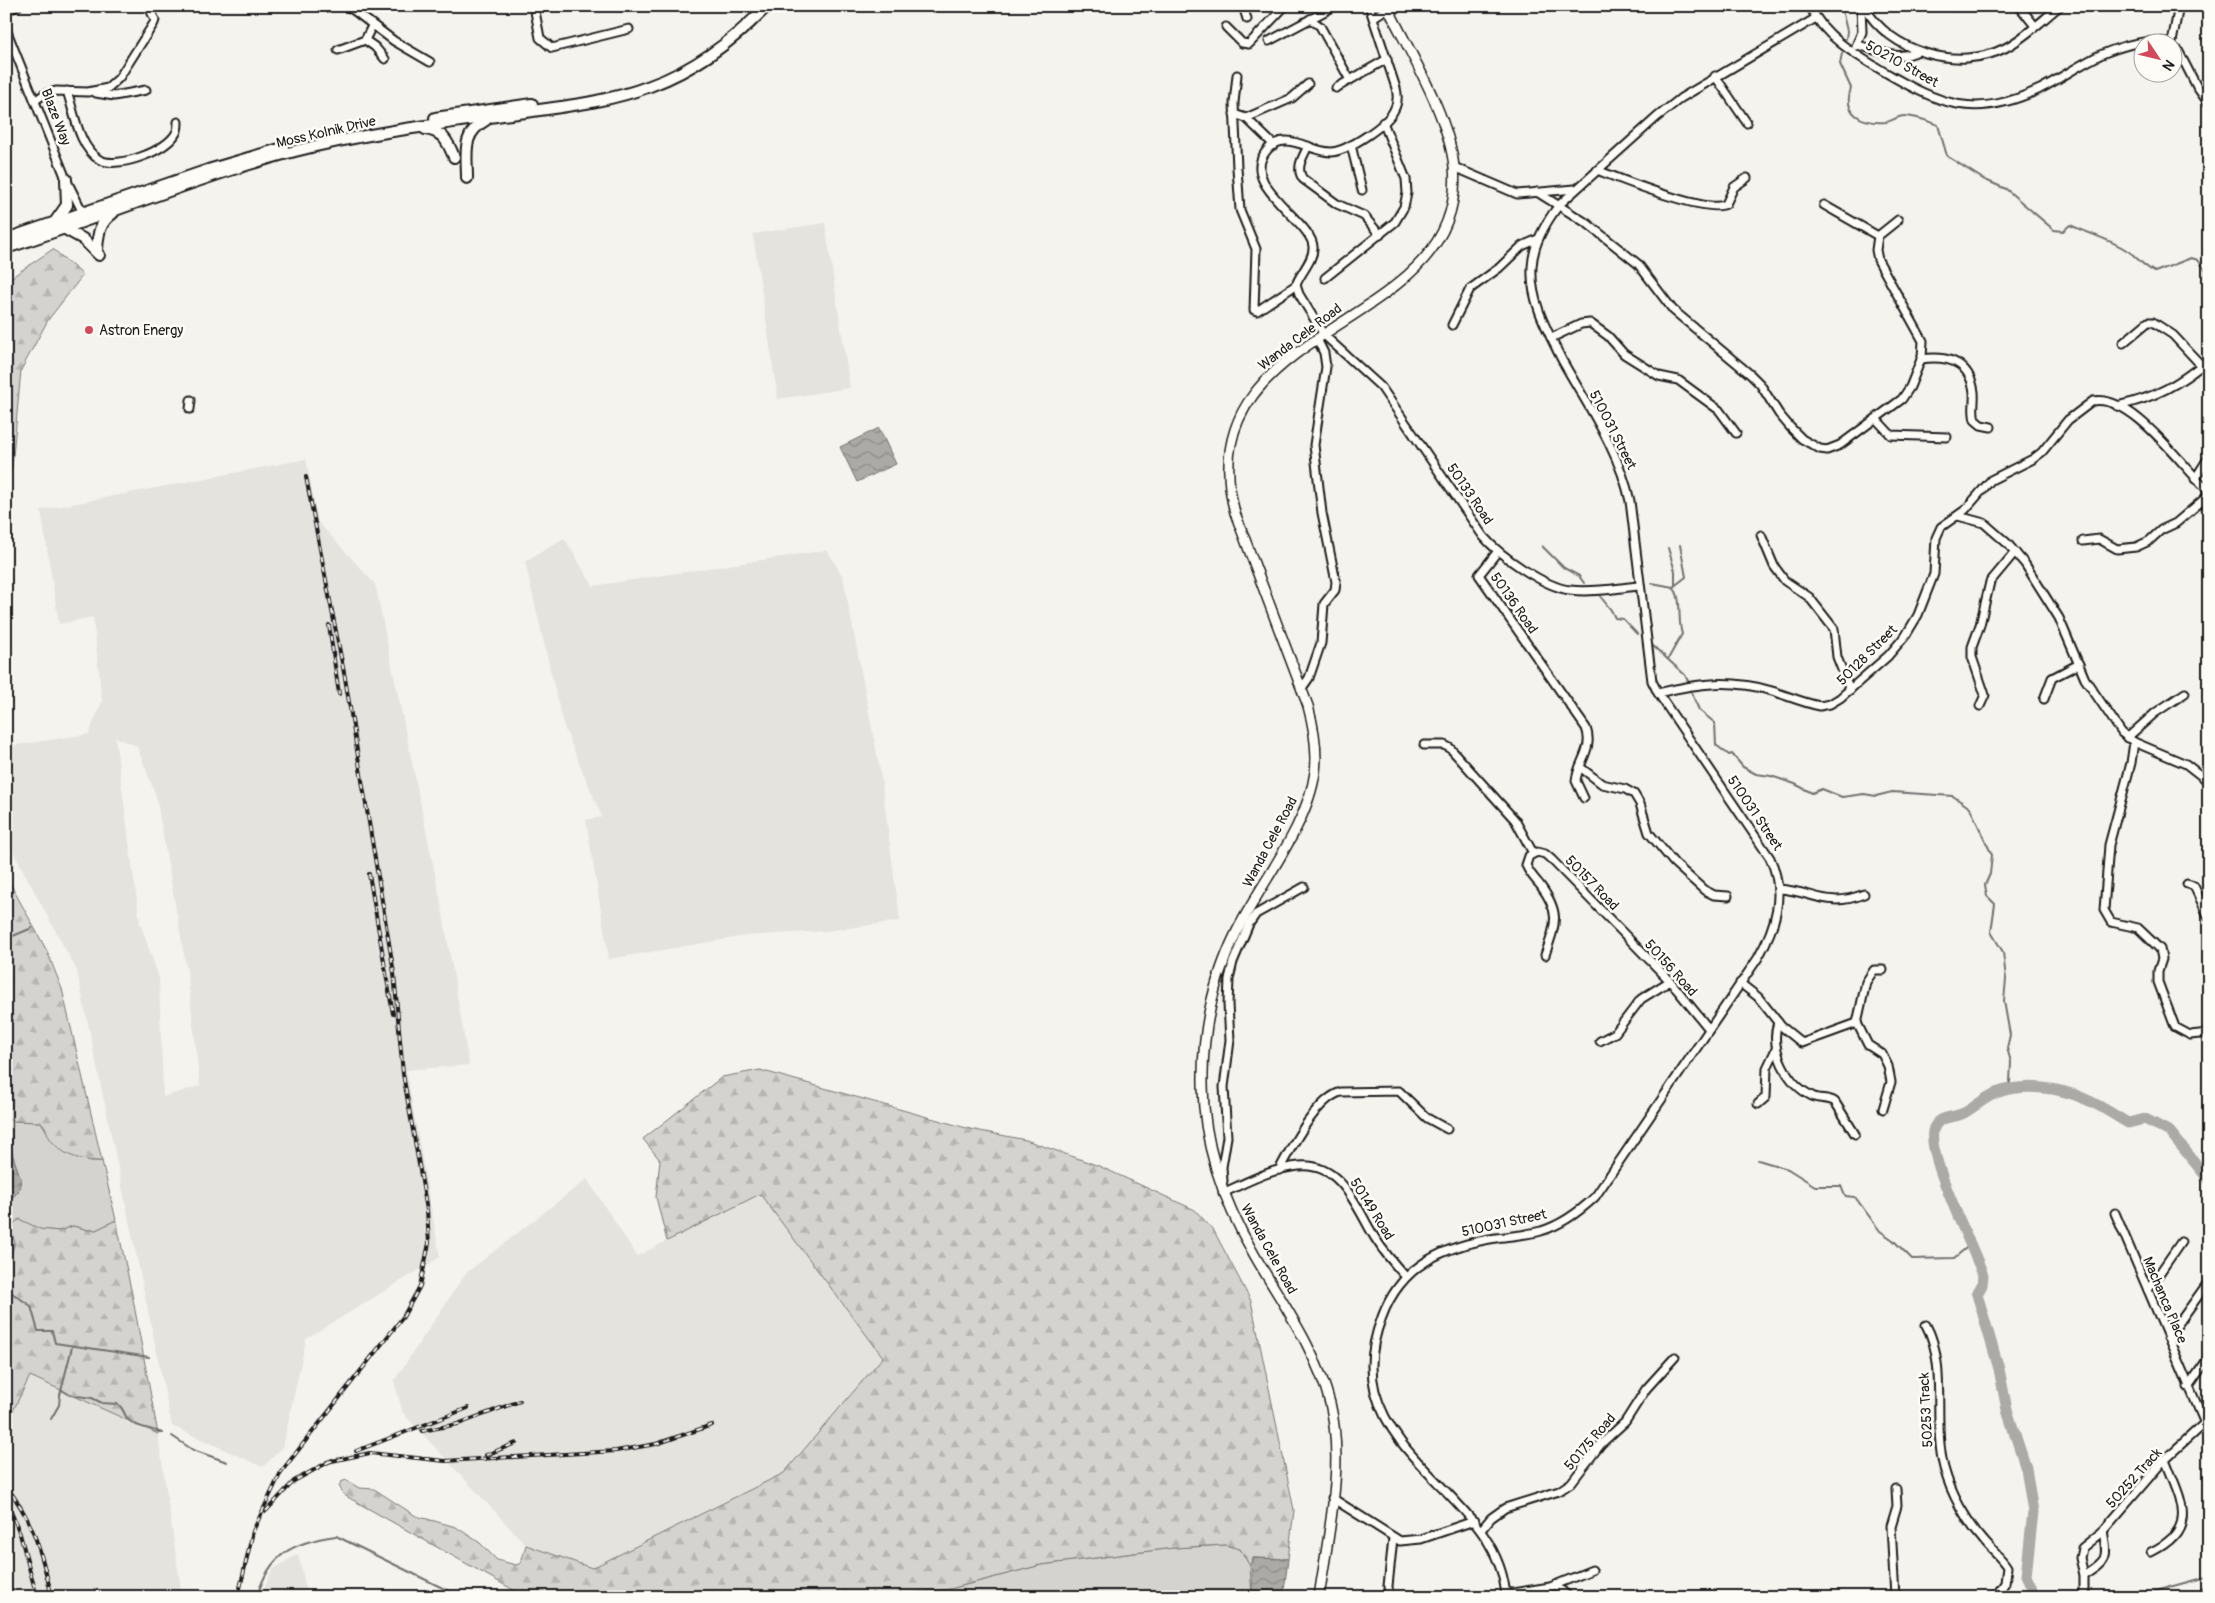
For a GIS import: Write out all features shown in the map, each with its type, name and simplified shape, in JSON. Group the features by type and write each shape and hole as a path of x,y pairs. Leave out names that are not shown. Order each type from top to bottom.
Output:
{"main road":[{"name":"Moss Kolnik Drive","path":"6,248 294,152 364,135 607,99 653,86 684,70 727,42 743,30 767,6"},
{"name":"Moss Kolnik Drive","path":"6,239 208,170 353,131 583,97 662,80"},
{"path":"468,178 469,136 474,128 492,117"},
{"path":"418,128 440,133 448,142 454,157"},
{"path":"54,223 67,205 66,179"},
{"path":"65,229 83,239 98,252 98,234 102,223 118,210"}],"street":[{"path":"6,11 18,6"},
{"path":"348,6 372,26 405,49 430,62"},
{"path":"534,6 540,38 548,47 559,47 629,30"},
{"path":"1243,6 1247,19"},
{"path":"1226,27 1242,43 1249,44 1285,6"},
{"path":"1269,41 1335,6"},
{"path":"1236,76 1234,114 1240,210 1256,249 1253,302 1254,310 1257,311 1296,285 1311,258 1313,245 1305,232 1276,200 1262,176 1261,159 1274,145 1291,141 1331,152 1351,145 1383,122 1394,110 1398,97 1369,6"},
{"name":"50210 Street","path":"1810,6 1816,18 1825,29 1920,91 1954,104 1977,107 2000,105 2020,97 2062,77 2086,62 2132,45"},
{"path":"1862,6 1862,32 1855,48 1894,56 1903,56 1918,51"},
{"path":"1862,6 1884,31 1918,51 1952,57 1990,54 2007,47 2060,6"},
{"path":"1949,6 1974,6"},
{"path":"2019,6 2035,26"},
{"path":"2174,32 2179,6"},
{"path":"88,92 108,88 119,78 154,23 155,20 149,7"},
{"path":"1374,18 1389,7"},
{"name":"Wanda Cele Road","path":"1319,1597 1332,1498 1335,1434 1330,1406 1312,1354 1241,1231 1213,1161 1204,1106 1203,1061 1208,1020 1215,990 1235,935 1302,815 1313,785 1316,742 1302,688 1235,513 1229,487 1228,460 1238,421 1251,397 1277,368 1402,280 1424,260 1445,224 1453,192 1454,168 1450,142 1389,7"},
{"name":"510031 Street","path":"1506,1595 1499,1561 1481,1530 1397,1439 1383,1414 1372,1370 1375,1336 1389,1301 1406,1277 1438,1253 1452,1247 1539,1232 1561,1222 1585,1207 1609,1177 1767,941 1777,913 1779,889 1776,870 1770,858 1658,693 1652,681 1630,501 1626,482 1602,431 1551,338 1537,307 1532,288 1532,264 1538,239 1546,222 1559,205 1657,117 1715,76 1816,18"},
{"path":"1310,19 1320,26 1350,80"},
{"path":"338,50 365,40 372,26"},
{"name":"Blaze Way","path":"6,29 66,179 83,213"},
{"path":"365,40 375,47 385,59"},
{"path":"2182,58 2197,87 2209,104"},
{"path":"1336,88 1387,59"},
{"path":"1715,76 1747,123"},
{"path":"1246,118 1292,98 1308,84"},
{"path":"36,100 50,92 88,92 114,96 146,90"},
{"path":"67,91 82,138 92,154 100,160 128,161 152,152 174,136 178,129 178,122"},
{"path":"1234,114 1246,118 1274,145"},
{"path":"1325,278 1380,235 1398,218 1404,207 1407,193 1406,179 1383,122"},
{"path":"1351,145 1362,190"},
{"path":"1308,146 1300,166 1300,174 1303,179 1337,204 1364,216 1380,235"},
{"path":"1454,168 1517,194 1575,189"},
{"path":"1597,170 1679,199 1718,206 1726,204 1734,187 1747,178"},
{"path":"1537,192 1599,232 1638,264 1673,310 1760,384 1784,420 1813,447 1827,450 1834,448 1877,420 1906,395 1921,359 1923,341 1878,260 1876,250 1878,236 1898,220"},
{"path":"1824,205 1878,236"},
{"path":"1452,324 1470,289 1499,268 1522,246 1538,239"},
{"path":"1296,285 1321,337 1326,367 1314,445 1322,514 1336,582 1335,590 1324,604 1321,643 1309,678 1302,688"},
{"path":"2124,343 2148,322 2153,322 2173,335 2201,365"},
{"path":"1551,338 1581,324 1590,323 1608,336 1624,354 1659,376 1678,380 1719,410 1736,433"},
{"name":"50133 Road","path":"1321,337 1381,387 1483,536 1498,551 1546,581 1567,590 1639,586"},
{"path":"1921,359 1947,358 1958,363 1973,389 1975,420 1980,425 1990,427"},
{"path":"2118,406 2141,401 2160,394 2209,359"},
{"path":"190,409 191,400"},
{"name":"50128 Street","path":"1658,693 1693,684 1730,683 1758,687 1820,706 1835,702 1888,656 1913,625 1934,574 1938,533 1946,522 1958,516 1991,480 2033,459 2042,452 2068,420 2088,404 2098,400 2118,406 2160,437 2195,479 2209,491"},
{"path":"1877,420 1891,435 1947,437"},
{"path":"2195,479 2209,457"},
{"path":"2083,541 2099,539 2117,549 2136,547 2149,540 2161,530 2176,523 2209,495"},
{"path":"1958,516 1984,523 2015,552 2050,603 2092,689 2131,740 2186,764 2209,782"},
{"path":"1761,535 1774,566 1785,581 1810,597 1834,628 1837,657 1850,690"},
{"name":"50136 Road","path":"1498,551 1479,575 1580,718 1588,734 1588,750 1580,767"},
{"path":"1980,706 1985,695 1972,658 1972,646 1980,625 1990,582 2015,552"},
{"path":"2044,699 2052,678 2079,664"},
{"path":"2185,693 2155,713 2131,740 2131,763 2109,845 2104,910 2111,922 2138,928 2160,949 2162,959 2158,971 2158,982 2175,1027 2190,1035 2209,1033"},
{"path":"1424,745 1444,745 1450,748 1515,820 1534,853 1528,856 1526,866 1550,898 1556,913 1555,925 1545,955"},
{"path":"1584,798 1576,781 1580,767 1602,784 1625,789 1634,794 1640,804 1649,833 1674,863 1704,890 1714,895 1728,896"},
{"name":"50157 Road","path":"1534,853 1541,852 1552,860 1614,924"},
{"path":"2186,884 2194,886 2209,918"},
{"path":"1225,1192 1222,1167 1227,1137 1224,1087 1230,1040 1229,979 1233,962 1249,924 1256,914 1304,887"},
{"path":"1779,889 1832,900 1848,899 1864,894"},
{"name":"50156 Road","path":"1614,924 1670,981 1709,1029"},
{"path":"1883,970 1874,970 1868,976 1857,1022 1868,1045 1882,1054 1888,1066 1891,1082 1883,1109"},
{"path":"1600,1041 1615,1033 1642,999 1670,981"},
{"path":"1740,983 1762,1001 1778,1022 1802,1043 1857,1022"},
{"path":"1758,1104 1766,1097 1767,1068 1776,1049 1778,1022"},
{"path":"1776,1049 1783,1067 1793,1079 1813,1097 1835,1102 1854,1134"},
{"path":"1278,1170 1304,1129 1333,1095 1397,1091 1405,1096 1427,1118 1447,1129"},
{"name":"50149 Road","path":"1225,1192 1278,1170 1309,1166 1319,1168 1334,1176 1345,1187 1383,1250 1406,1277"},
{"name":"Machanca Place","path":"2115,1213 2188,1387 2206,1422 2209,1433"},
{"path":"2148,1290 2181,1242"},
{"path":"2168,1338 2209,1281"},
{"name":"50253 Track","path":"1926,1325 1931,1334 1936,1356 1939,1444 1946,1476 1970,1524 2007,1567 2005,1583 1994,1597"},
{"name":"50175 Road","path":"1481,1530 1505,1508 1559,1491 1576,1478 1601,1444 1624,1422 1636,1404 1675,1357"},
{"path":"2188,1387 2209,1357"},
{"name":"50252 Track","path":"2084,1575 2080,1558 2082,1548 2103,1531 2165,1459 2206,1422"},
{"path":"2151,1552 2173,1539 2184,1512 2165,1459"},
{"path":"1895,1597 1891,1526 1897,1506 1896,1489"},
{"path":"1332,1498 1393,1538 1404,1542 1421,1539 1474,1521"},
{"path":"2084,1597 2084,1575 2099,1566 2105,1559 2103,1531"},
{"path":"1389,1597 1388,1586 1393,1538"},
{"path":"1506,1595 1555,1585 1592,1570"},
{"path":"1555,1585 1569,1597"},
{"path":"2201,1597 2209,1590"}],"shaded area":[{"path":"825,223 850,388 778,399 753,234"},
{"path":"306,459 318,522 375,584 441,903 469,1065 406,1070 440,1257 306,1339 283,1447 263,1467 172,1426 77,971 9,844 6,834 6,750 10,746 89,734 102,701 93,617 59,624 41,510","holes":["115,737 137,746 156,796 188,977 200,1086 163,1097 159,978 140,923"]},
{"path":"564,538 593,586 827,550 843,577 880,770 900,921 826,931 745,936 609,959 586,820 602,817 563,724 525,562"},
{"path":"587,1179 637,1256 760,1194 883,1357 784,1473 592,1568 526,1545 403,1413 394,1381 466,1273"},
{"path":"30,1376 158,1434 182,1597 6,1597 6,1425"},
{"path":"298,1554 308,1597 261,1597 272,1570"}],"green space":[{"path":"53,249 83,275 48,320 21,370 12,467 6,479 6,281"},
{"path":"6,876 47,951 62,989 102,1161 79,1158 59,1149 49,1137 41,1122 13,1121 6,1118"},
{"path":"760,1070 970,1129 1026,1140 1099,1166 1195,1210 1214,1231 1251,1301 1294,1510 1288,1559 1252,1558 1250,1566 1240,1549 1225,1545 1173,1548 1041,1565 950,1589 875,1597 526,1597 344,1495 339,1486 341,1482 346,1480 359,1488 374,1489 416,1516 456,1527 480,1543 497,1560 516,1565 521,1563 526,1545 592,1568 784,1473 883,1357 760,1194 667,1241 656,1197 660,1160 643,1139 722,1077"},
{"path":"6,1118 14,1121 41,1122 47,1132 88,1161 102,1161 116,1220 96,1230 73,1226 59,1231 10,1227 15,1243 11,1248 6,1239 6,1213 10,1199 18,1192 21,1180 6,1136"},
{"path":"19,1219 40,1229 59,1231 73,1226 96,1230 116,1220 158,1434 30,1376 6,1425 6,1269 15,1243 10,1227"},
{"path":"1225,1545 1240,1549 1250,1566 1252,1597 875,1597 950,1589 1041,1565 1173,1548"}],"water":[{"path":"879,428 896,464 857,482 840,447"},
{"path":"6,1136 21,1180 18,1192 10,1199 6,1213"},
{"path":"1252,1558 1288,1559 1284,1591 1276,1597 1272,1597 1272,1591 1264,1591 1264,1597 1259,1597 1252,1591"}],"waterway":[{"path":"1841,6 1847,31 1846,39"},
{"path":"1842,53 1840,64 1851,88 1849,105 1856,116 1877,122 1886,122 1902,116 1909,116 1938,125 1947,156 1983,179 2006,189 2054,230 2063,231 2070,225 2107,240 2128,251 2155,272 2191,258 2198,260 2206,271 2205,277 2209,281"},
{"path":"1673,587 1686,577 1680,545"},
{"path":"1542,546 1564,568 1579,576 1584,583"},
{"path":"1668,548 1675,571 1675,585"},
{"path":"1652,583 1673,587 1678,597 1682,634 1668,659"},
{"path":"1600,596 1615,618 1623,619 1637,634"},
{"path":"1652,645 1685,675 1688,681"},
{"path":"1690,689 1699,710 1715,723 1716,745 1729,755 1732,754 1743,767 1756,774 1771,776 1795,784 1812,793 1822,789 1842,797 1864,794 1876,796 1892,792 1953,796 1970,808 1992,855 1990,874 1985,885 1987,896 1995,904 1991,932 2003,952 2006,979 2004,1001 2010,1035 2007,1048 2011,1062 2010,1082 2006,1091"},
{"path":"6,939 32,928"},
{"path":"2036,1597 2026,1576 2033,1512 2026,1468 2007,1410 1999,1369 1977,1294 1982,1285 1983,1275 1937,1161 1933,1144 1935,1126 1941,1120 1964,1113 1996,1093 2029,1087 2052,1089 2091,1101 2128,1123 2145,1119 2170,1132 2209,1180"},
{"path":"1758,1160 1788,1169 1815,1186 1841,1186 1845,1196 1855,1197 1880,1231 1893,1240 1912,1259 1954,1258 1971,1244"},
{"path":"6,1289 31,1306 38,1331 52,1331 55,1343 149,1357"},
{"path":"51,1419 59,1405 72,1347"},
{"path":"62,1390 70,1395 92,1398 102,1403 118,1404 127,1418 134,1424 162,1433"},
{"path":"172,1436 193,1450 227,1462"},
{"path":"257,1597 268,1570 285,1553 307,1542 336,1536 461,1597"},
{"path":"2145,1597 2155,1591 2206,1577 2209,1573"}],"railway":[{"path":"238,1597 253,1531 281,1472 403,1317 420,1286 429,1243 427,1210 403,1074 394,973 345,678 306,477"},
{"path":"329,625 339,694"},
{"path":"369,874 393,1014"},
{"path":"422,1431 458,1424 520,1401"},
{"path":"356,1451 468,1408"},
{"path":"327,1462 370,1453 445,1461 616,1451 656,1444 712,1425"},
{"path":"486,1455 516,1443"},
{"path":"266,1511 294,1481 332,1460"},
{"path":"6,1486 24,1513 36,1539 52,1597"},
{"path":"6,1499 20,1534 37,1597"}],"place":[{"name":"Astron Energy","path":"89,330"}]}
